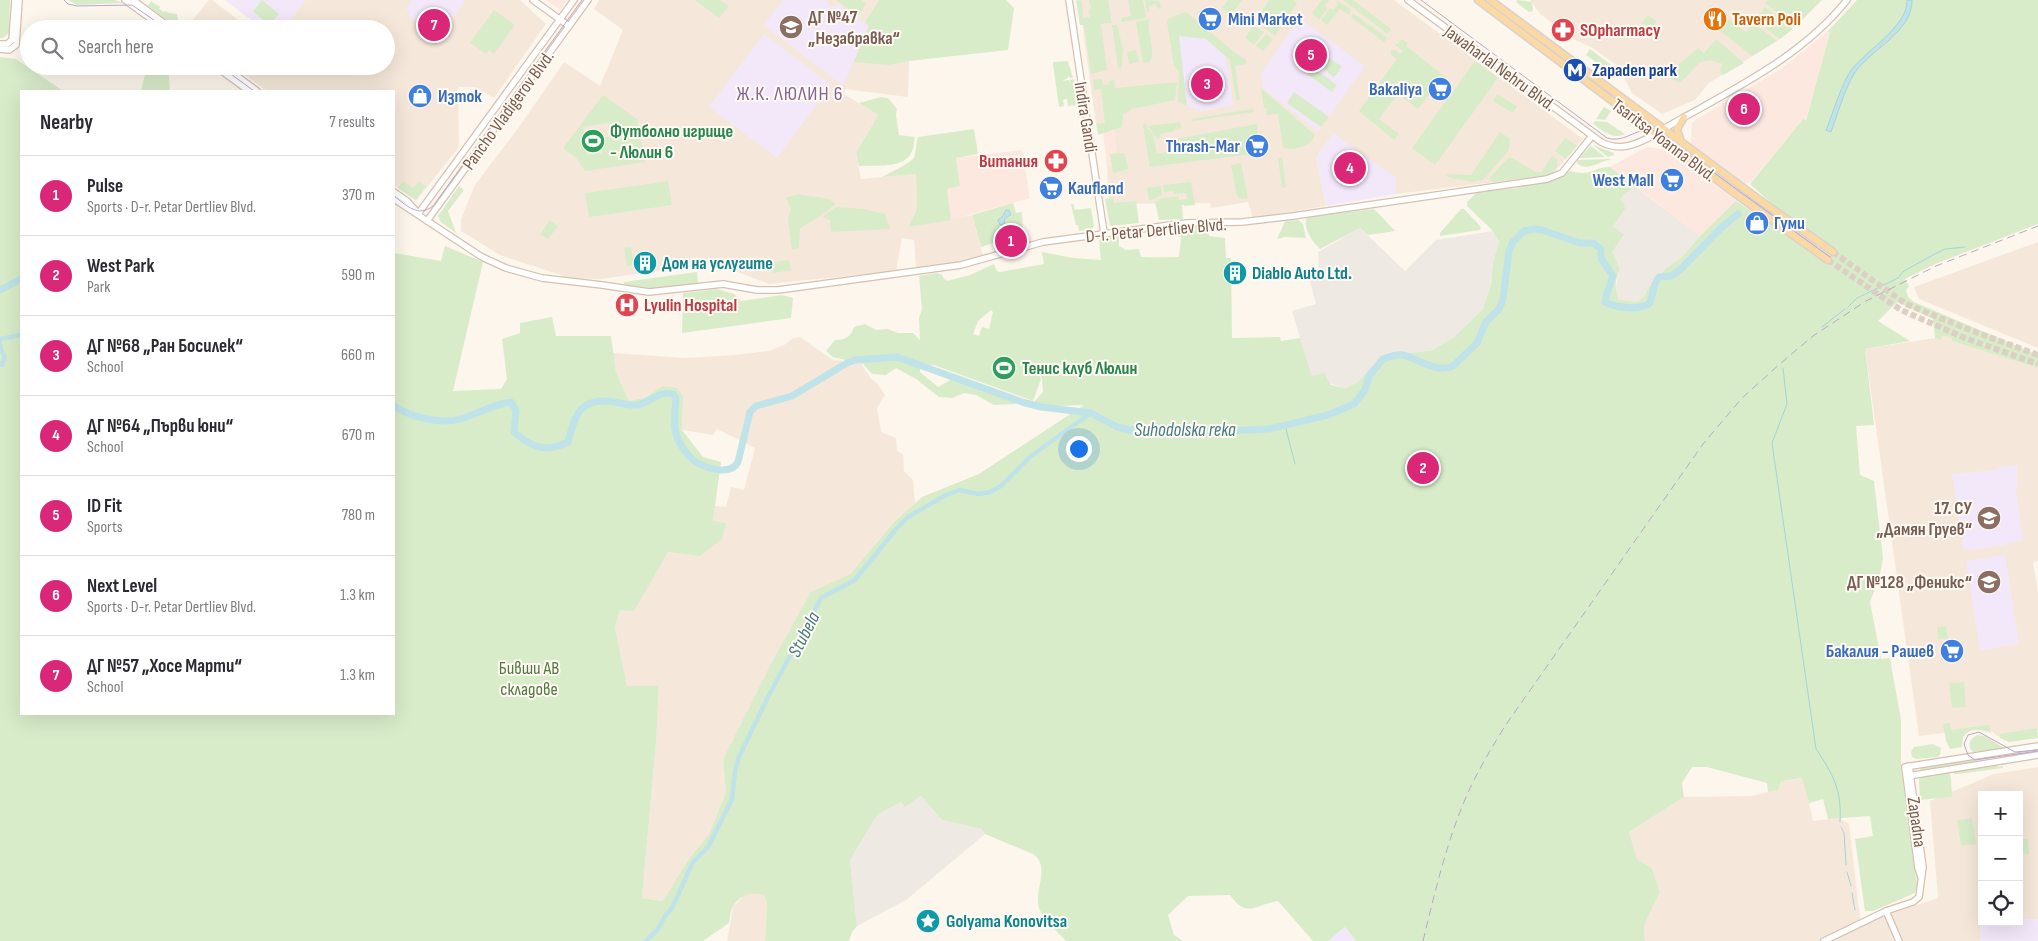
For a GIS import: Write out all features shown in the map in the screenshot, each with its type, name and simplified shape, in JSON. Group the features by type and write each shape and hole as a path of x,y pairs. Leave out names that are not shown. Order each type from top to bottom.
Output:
{"main road":[{"path":"0,44 7,44 12,40 15,0"},
{"path":"0,49 9,50 16,45 19,0"},
{"path":"125,0 153,20"},
{"path":"133,0 160,20"},
{"path":"533,0 569,26"},
{"name":"Pancho Vladigerov Blvd.","path":"418,214 574,0"},
{"name":"Pancho Vladigerov Blvd.","path":"427,221 588,0"},
{"name":"Indira Gandi","path":"1068,0 1104,234"},
{"name":"Jawaharlal Nehru Blvd.","path":"1408,0 1592,136"},
{"name":"Tsaritsa Yoanna Blvd.","path":"1478,0 1828,260"},
{"name":"Tsaritsa Yoanna Blvd.","path":"1490,0 1834,252"},
{"path":"1592,136 1601,142 1619,147 1630,146 1664,129 1783,59 1822,26 1847,0"},
{"path":"227,75 248,90"},
{"path":"235,75 256,90"},
{"path":"1682,142 1677,131 1684,117"},
{"name":"D-r. Petar Dertliev Blvd.","path":"395,200 467,249 506,268 560,281 602,284 649,292 723,284 767,290 798,288 961,265 1043,242 1186,223 1242,222 1294,216 1547,179 1562,172 1592,136"},
{"name":"D-r. Petar Dertliev Blvd.","path":"395,193 407,201 418,214"},
{"name":"Zapadna","path":"1886,911 1913,902 1919,897 1921,878 1918,868 1907,767 2038,746"},
{"path":"1908,776 2038,755"},
{"path":"1824,941 1886,911 1899,941"}],"shaded area":[{"path":"209,0 212,0 238,20 193,20"},
{"path":"225,0 305,0 291,20 251,20"},
{"path":"305,0 520,0 546,24 494,98 474,87 458,87 459,147 416,201 395,186 395,90 266,90 246,75 395,75 395,20 291,20"},
{"path":"413,0 466,0 438,38 408,16 410,12 406,9"},
{"path":"546,0 567,0 560,10"},
{"path":"599,0 879,0 865,22 869,25 890,65 909,61 908,97 845,89 844,94 878,115 856,153 861,179 916,174 917,209 908,227 972,215 983,256 966,261 916,267 914,240 902,238 896,270 876,273 769,284 714,263 601,279 570,278 500,255 461,231 461,219 475,185 519,127 564,62 600,86 623,30 594,9"},
{"path":"783,0 827,0 828,6 833,7 838,4 868,26 843,86 764,25"},
{"path":"1079,0 1394,0 1583,139 1552,175 1396,194 1396,178 1316,158 1326,206 1253,218 1248,202 1211,208 1210,203 1109,204 1107,167 1112,167 1110,154 1116,153 1114,130 1116,124 1096,124"},
{"path":"1530,0 1822,0 1780,39 1709,83 1695,100 1662,114 1632,93 1618,66 1591,47 1575,40 1540,14"},
{"path":"1299,18 1365,66 1318,132 1263,88 1261,74"},
{"path":"1828,31 1831,33 1805,121 1803,119 1751,182 1745,184 1691,143 1692,122 1781,69"},
{"path":"764,34 831,85 777,158 709,107"},
{"path":"1179,36 1206,39 1226,56 1233,105 1201,111 1187,106"},
{"path":"1114,130 1116,153 1111,154 1112,167 1107,167 1103,132"},
{"path":"1334,134 1396,178 1396,194 1326,206 1316,158 1320,150"},
{"name":"West Mall","path":"1647,147 1669,150 1740,198 1700,236 1610,167"},
{"path":"1022,150 1030,198 951,220 946,189 960,186 955,158"},
{"path":"1634,186 1700,236 1681,258 1666,268 1648,288 1644,297 1637,302 1619,300 1615,293 1620,269 1611,252 1624,236 1613,226 1620,199"},
{"path":"1360,228 1405,271 1436,240 1493,231 1499,242 1493,262 1491,284 1483,309 1454,337 1433,350 1380,357 1358,382 1344,388 1312,377 1292,311 1316,304 1309,278 1319,273 1318,252"},
{"path":"2038,242 2038,348 1919,299 1914,287"},
{"path":"1941,336 1953,337 1953,341 2038,368 2038,561 2033,562 2038,593 2038,730 1997,736 1987,727 1919,736 1865,349 1935,338 1940,339"},
{"path":"800,337 833,360 861,363 871,379 877,383 885,395 877,408 881,432 896,438 897,451 903,454 904,471 913,480 915,503 895,521 850,574 811,593 769,667 723,759 726,792 709,834 688,860 664,901 642,898 656,743 659,687 627,687 615,627 620,610 657,570 668,552 700,556 725,523 713,522 715,506 726,507 731,487 744,490 755,448 717,429 713,435 682,430 683,397 662,386 646,397 629,401 616,372 613,353 685,358 735,355 769,351 786,344 793,338"},
{"name":"17. СУ „Дамян Груев“","path":"2017,465 2017,488 2015,495 2017,496 2023,540 2006,543 2005,545 1964,551 1952,474 1997,470 1997,468"},
{"name":"ДГ №128 „Феникс“","path":"2005,555 2019,644 1980,650 1966,561"},
{"path":"2038,767 2038,941 1901,941 1891,914 1938,898 1930,801 1994,774"},
{"path":"1803,778 1813,821 1839,818 1849,824 1861,926 1886,915 1894,941 1645,941 1644,925 1660,892 1652,868 1637,859 1629,832 1684,797 1751,796 1778,790 1781,781"},
{"path":"921,796 942,820 982,829 985,834 906,900 857,926 850,860 877,815 901,802 905,807"},
{"path":"757,892 764,895 767,902 765,941 727,941 733,907 745,894"},
{"path":"2023,919 2038,919 2038,941 1980,941 1980,926 2023,926"},
{"path":"1345,927 1356,941 1328,941"}],"green space":[{"path":"0,0 10,0 9,33 3,38 0,38"},
{"path":"68,0 114,0 124,3 77,5"},
{"path":"262,0 279,14 274,20 263,20 253,11"},
{"path":"695,0 720,0 729,6 719,18"},
{"path":"836,0 861,0 866,4 858,16"},
{"path":"879,0 1006,0 1014,8 1008,50 909,61 890,65 854,62 869,26 865,22"},
{"path":"1076,0 1082,1 1083,18 1090,17 1089,11 1091,8 1089,0 1108,0 1112,23 1101,24 1107,70 1091,74 1084,25 1080,25"},
{"path":"1128,0 1143,0 1146,18 1121,22 1121,18 1131,16"},
{"path":"1145,0 1159,1 1161,8 1159,9 1155,4 1148,7 1150,11 1147,12"},
{"path":"1228,0 1242,0 1231,15 1222,8"},
{"path":"1269,0 1293,0 1297,3 1275,36 1255,21"},
{"path":"1322,0 1329,0 1325,5 1327,9 1319,20 1312,13"},
{"path":"1335,0 1349,8 1351,12 1349,15 1340,9 1327,25 1321,20 1330,8 1333,10 1338,4"},
{"path":"1343,0 1353,0 1391,29 1388,34"},
{"path":"1518,0 1532,2 1533,11 1529,12 1516,2"},
{"path":"1768,0 1822,0 1795,27 1765,3"},
{"name":"Бивши АВ складове","path":"1857,0 2038,0 2038,224 1935,264 1905,279 1909,286 1906,290 1908,297 1914,302 2038,355 2038,368 1952,341 1952,337 1941,336 1941,340 1935,338 1933,319 1897,302 1878,321 1910,341 1865,349 1874,425 1856,426 1860,475 1874,481 1883,558 1879,579 1870,602 1881,659 1890,658 1901,720 1901,766 1917,883 1915,893 1873,911 1865,911 1855,839 1873,836 1870,816 1828,819 1823,799 1809,803 1802,778 1781,781 1778,790 1768,792 1767,783 1707,767 1692,767 1682,783 1684,797 1629,832 1637,859 1652,868 1660,892 1644,925 1645,941 1356,941 1345,927 1328,941 1313,941 1278,901 1251,909 1241,907 1230,895 1188,896 1168,915 1174,935 1183,941 1066,941 1047,921 1039,908 1038,893 1041,865 1033,854 985,834 982,829 942,820 921,796 905,807 901,802 877,815 850,860 857,926 852,932 849,941 765,941 767,902 764,895 750,894 742,897 736,903 732,909 729,923 703,941 0,941 0,57 16,59 20,62 20,75 40,75 62,90 20,90 20,715 395,715 395,253 441,261 445,246 483,262 453,391 501,389 507,379 502,339 520,333 520,323 552,317 556,336 611,336 616,372 629,401 646,397 662,386 677,388 683,397 682,430 703,457 721,462 713,521 726,523 722,539 700,556 668,552 634,611 620,610 615,627 627,686 659,686 656,743 642,898 663,901 688,860 709,834 726,792 723,759 769,667 811,592 850,574 895,521 922,497 979,474 1084,405 1053,406 1034,402 1043,392 1042,379 1036,364 1041,379 1033,401 934,365 920,367 920,372 938,387 952,379 1015,401 1015,404 994,405 976,395 964,393 952,398 939,397 916,379 896,368 886,375 872,374 863,364 833,357 826,351 835,340 847,337 854,327 865,324 876,330 888,329 898,333 913,333 920,340 919,318 922,309 919,276 937,273 942,275 947,281 970,275 994,264 997,271 1000,272 1044,264 1042,252 1073,258 1101,260 1099,240 1119,236 1119,246 1126,250 1139,249 1141,257 1179,257 1181,237 1171,234 1172,229 1186,226 1202,226 1202,230 1208,232 1209,236 1225,238 1226,258 1231,258 1232,338 1280,337 1281,341 1300,338 1312,376 1324,373 1331,385 1345,388 1358,382 1380,357 1433,350 1454,337 1483,309 1491,284 1493,262 1499,242 1493,231 1467,206 1467,202 1478,191 1517,188 1518,185 1548,181 1570,171 1583,173 1610,167 1634,186 1620,199 1625,209 1613,226 1624,235 1612,252 1620,269 1616,284 1616,293 1619,300 1637,302 1644,297 1648,288 1666,268 1681,258 1700,236 1736,201 1827,261 1833,252 1750,184 1803,119 1806,120 1830,33 1828,31","holes":["991,310 993,312 989,329 982,327 979,336 973,334 978,321"]},
{"path":"151,1 164,12 177,14 178,20 167,20 148,6"},
{"path":"1765,7 1793,29 1780,39 1755,20"},
{"path":"494,10 515,25 494,54 489,50 486,54 470,43"},
{"path":"1186,12 1246,60 1246,64 1235,66 1240,100 1236,100 1230,60 1206,39 1179,36 1187,106 1178,101 1179,71 1174,66 1167,22 1169,18"},
{"path":"1353,13 1387,38 1384,42 1351,17"},
{"path":"1648,15 1657,22 1650,29 1641,23"},
{"path":"1727,18 1746,32 1754,23 1777,41 1752,56 1719,30"},
{"path":"1150,19 1149,30 1152,53 1149,62 1143,63 1136,22"},
{"path":"1112,25 1117,25 1123,49 1122,67 1118,68"},
{"path":"1254,25 1264,32 1254,45 1245,38"},
{"path":"1266,34 1273,39 1263,51 1256,46"},
{"path":"1402,39 1408,43 1406,46 1447,78 1438,87 1436,85 1418,109 1398,94 1379,119 1399,134 1394,140 1359,111 1397,59 1391,55 1391,50 1395,50 1400,54 1403,51 1394,44 1398,44"},
{"path":"1716,39 1744,63 1723,75 1720,70 1723,64 1710,60 1700,62 1680,83 1665,76 1698,48 1704,53"},
{"path":"1590,49 1615,68 1620,78 1586,55"},
{"path":"1136,50 1139,62 1129,64 1127,52"},
{"path":"1322,53 1342,67 1334,77 1315,62"},
{"path":"1068,61 1073,78 1068,76 1068,78 1062,81 1069,80 1070,83 1070,80 1074,79 1077,105 1068,106 1067,99 1063,100 1064,106 1059,107 1053,62"},
{"path":"1475,61 1498,78 1435,165 1412,148"},
{"path":"1312,67 1337,85 1332,92 1307,74"},
{"path":"145,75 169,75 170,90 141,90"},
{"path":"1102,79 1103,85 1109,84 1109,81 1114,80 1115,88 1177,82 1175,100 1132,109 1123,115 1122,127 1098,135 1096,124 1105,123 1101,89 1094,90 1093,80"},
{"path":"1261,88 1315,135 1309,143 1292,149 1283,148 1278,114 1267,115"},
{"path":"1294,92 1329,117 1321,127 1287,103"},
{"path":"1497,94 1517,106 1513,113 1493,101"},
{"path":"603,95 637,119 645,162 585,171 577,159 563,148","holes":["609,123 611,136 600,138 602,153 587,155 583,127"]},
{"path":"881,97 888,98 897,109 899,135 915,137 913,150 902,162 880,166 859,166 856,153 878,115 859,103"},
{"path":"1604,107 1611,111 1605,120 1596,119"},
{"path":"1253,109 1254,112 1192,121 1191,119"},
{"path":"1595,121 1607,122 1625,134 1616,136 1608,134 1593,124"},
{"path":"1180,122 1181,128 1160,134 1160,138 1157,139 1148,126"},
{"path":"1146,124 1153,134 1157,154 1171,151 1170,140 1257,124 1259,140 1251,144 1252,154 1150,167 1143,125"},
{"name":"Футболно игрище - Люлин 6","path":"597,129 601,151 589,153 586,131"},
{"path":"974,129 978,154 956,158 960,186 947,189 951,220 908,227 917,209 916,174 882,177 914,158 918,137"},
{"path":"1500,132 1510,139 1509,150 1483,180 1472,182 1451,178 1444,174 1471,175"},
{"path":"1565,138 1577,146 1566,159 1555,151"},
{"path":"1593,145 1614,153 1614,155 1608,157"},
{"path":"1591,146 1605,157 1579,158"},
{"path":"1124,153 1129,169 1113,173 1110,154"},
{"path":"1552,156 1557,159 1557,167 1549,175 1492,182 1490,180 1490,177 1508,158 1512,158 1536,172 1541,172"},
{"path":"1282,157 1286,187 1282,188 1278,158"},
{"path":"1610,159 1585,167 1577,163 1577,160"},
{"path":"1241,163 1248,198 1242,199 1237,196 1231,165"},
{"path":"403,181 413,188 419,181 426,186 416,200 398,188"},
{"path":"668,181 672,205 589,217 585,193"},
{"path":"1191,182 1195,205 1185,206 1182,204 1183,219 1159,220 1155,202 1163,198 1179,196 1179,200 1188,199 1186,193 1174,194 1174,191 1164,192 1163,185"},
{"path":"459,186 464,190 448,211 456,233 441,222 438,216"},
{"path":"1161,186 1162,195 1149,201 1147,188"},
{"path":"798,194 829,199 836,204 800,228 799,248 792,250 788,219 791,209 786,198"},
{"path":"1113,198 1114,203 1136,201 1139,223 1110,226 1105,199"},
{"path":"1013,203 1016,213 1022,212 1023,233 1018,235 1020,242 1004,247 1002,240 981,247 972,215"},
{"path":"1071,204 1073,204 1075,210 1091,208 1094,226 1092,229 1079,231"},
{"path":"836,207 864,209 885,214 890,229 831,232 831,221 823,217"},
{"path":"1374,209 1395,231 1368,235 1360,228 1320,249 1307,230 1306,217"},
{"path":"1461,209 1464,209 1481,227 1480,230 1440,236 1440,233"},
{"path":"550,220 558,226 548,239 540,234"},
{"path":"1298,220 1303,224 1306,238 1285,237 1277,239 1285,221"},
{"path":"631,247 634,265 627,266 624,248"},
{"path":"789,260 791,270 773,273 771,263"},
{"path":"697,272 698,284 649,291 624,287 624,282"},
{"path":"717,289 734,294 741,301 782,295 793,298 791,318 682,333 683,293"},
{"path":"1946,626 1948,638 1938,639 1937,627"},
{"path":"1964,682 1966,707 1952,708 1949,683"},
{"path":"1950,723 1951,730 1989,725 1991,733 1972,730 1963,737 1962,747 1950,749 1946,741 1943,724"},
{"path":"2037,728 2038,738 2009,742 2000,738 1999,734"},
{"path":"1977,735 1985,736 2004,748 1973,752 1970,748 1970,742"},
{"path":"1933,744 1941,748 1940,755 1937,757 1917,759 1912,757 1911,752 1914,747"},
{"path":"1969,759 1979,761 1993,759 1993,761 1920,770 1921,767"},
{"path":"1996,764 1997,767 2003,766 2003,768 1958,774 1953,772"},
{"path":"1949,772 1952,797 1920,800 1919,779 1923,776"},
{"path":"1972,818 1976,844 1961,846 1957,820"},
{"path":"2023,839 2028,839 2029,854 2023,854"}],"water":[{"path":"1907,0 1912,0 1905,22 1854,74 1844,95 1831,132 1826,130 1848,75 1894,28 1906,10"},
{"path":"1006,210 1009,210 1011,215 1005,218 1004,224 1000,225 998,220"}],"waterway":[{"name":"Stubela","path":"395,407 417,417 452,421 511,402 516,410 514,432 527,442 546,448 568,442 578,413 589,404 606,401 637,405 668,393 673,394 676,398 675,430 683,448 698,463 717,470 723,470 734,467 738,462 750,412 756,406 792,396 855,360 897,357 1022,402 1041,407 1091,413 1117,427 1129,430 1155,427 1201,432 1269,429 1328,415 1354,404 1365,390 1369,376 1383,359 1388,357 1403,355 1434,367 1447,368 1453,366 1477,343 1486,322 1499,309 1503,300 1509,251 1513,242 1524,231 1542,230 1580,243 1593,243 1601,249 1601,258 1613,276 1605,302 1615,306 1633,308 1649,304 1659,277 1671,276 1680,270 1721,228 1738,214"},
{"path":"1848,307 1857,298 1898,278 1904,271 1933,255 1945,249 1965,247"},
{"path":"0,290 20,280"},
{"path":"1822,327 1845,309"},
{"name":"Suhodolska reka","path":"0,339 20,335"},
{"name":"Suhodolska reka","path":"0,343 5,357 2,365 0,364"},
{"path":"1783,368 1787,404 1772,443 1816,749 1832,775 1838,791 1840,822"},
{"name":"Stubela","path":"646,941 658,929 672,908 693,862 708,847 732,799 735,771 739,757 768,697 821,598 855,580 908,517 946,495 960,490 978,494 990,492 1001,486 1031,456 1091,413"},
{"path":"1285,425 1295,464"},
{"path":"1841,827 1844,833 1846,865"},
{"path":"1847,872 1851,886"},
{"path":"1852,893 1855,910"}],"tunnel":[{"path":"1833,252 1906,304 2038,355"},
{"path":"1828,260 1901,310 1965,338 2038,364"}],"tram line":[{"path":"64,0 68,4 77,6 132,5 154,20"},
{"path":"395,197 412,209 422,211 433,206 582,0"},
{"path":"1421,0 1607,138 1620,138 1644,130 1658,132 1830,257"},
{"path":"232,75 253,90"},
{"path":"2038,750 2015,752 1979,732 1968,735 1964,744 1968,755 1975,760 2038,751"}],"railway":[{"path":"1423,941 1441,868 1453,832 1466,797 1489,752 1505,726 1703,444 1742,398 1813,336 1866,301 1936,266 2038,226"}],"place":[{"name":"Mini Market","path":"1210,19"},
{"name":"Tavern Poli","path":"1715,19"},
{"name":"ДГ №57 „Хосе Марти“","path":"434,25"},
{"name":"ДГ №47 „Незабравка“","path":"791,27"},
{"name":"SOpharmacy","path":"1563,30"},
{"name":"ID Fit","path":"1311,55"},
{"name":"Zapaden park","path":"1575,70"},
{"name":"ДГ №68 „Ран Босилек“","path":"1207,84"},
{"name":"Bakaliya","path":"1440,89"},
{"name":"Изток","path":"420,96"},
{"name":"Next Level","path":"1744,109"},
{"name":"Футболно игрище - Люлин 6","path":"593,141"},
{"name":"Thrash-Mar","path":"1257,146"},
{"name":"Витания","path":"1056,161"},
{"name":"ДГ №64 „Първи юни“","path":"1350,168"},
{"name":"West Mall","path":"1672,180"},
{"name":"Kaufland","path":"1051,188"},
{"name":"Гуми","path":"1757,223"},
{"name":"Pulse","path":"1011,241"},
{"name":"Дом на услугите","path":"645,263"},
{"name":"Diablo Auto Ltd.","path":"1235,273"},
{"name":"Lyulin Hospital","path":"627,305"},
{"name":"Тенис клуб Люлин","path":"1004,368"},
{"name":"West Park","path":"1423,468"},
{"name":"17. СУ „Дамян Груев“","path":"1989,518"},
{"name":"ДГ №128 „Феникс“","path":"1989,582"},
{"name":"Бакалия - Рашев","path":"1952,651"},
{"name":"Golyama Konovitsa","path":"928,921"}],"district":[{"name":"Ж.К. ЛЮЛИН 6","path":"790,93"}]}
